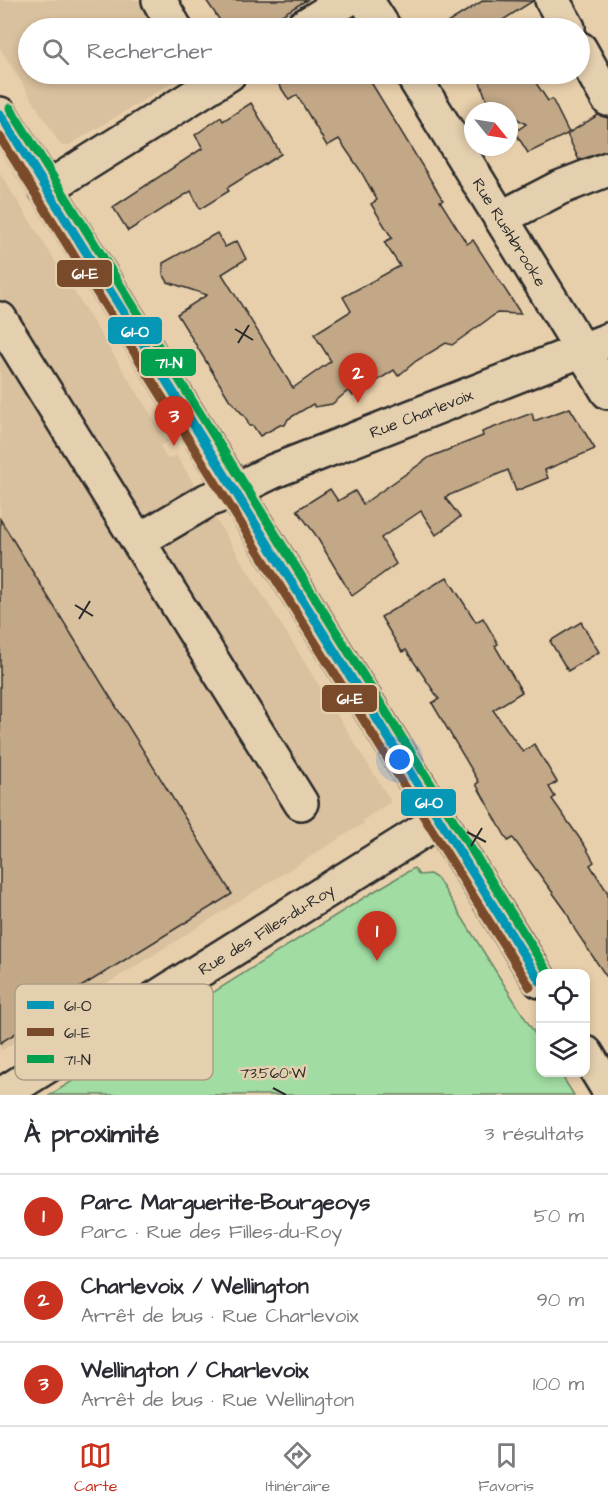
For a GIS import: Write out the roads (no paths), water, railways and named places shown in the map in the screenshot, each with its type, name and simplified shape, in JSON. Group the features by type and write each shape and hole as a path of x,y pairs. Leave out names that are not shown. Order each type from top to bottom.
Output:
{"street":[{"path":"159,0 169,18"},
{"path":"317,18 347,0"},
{"path":"366,0 378,18"},
{"path":"552,0 562,18"},
{"path":"590,68 608,99"},
{"path":"46,189 204,84"},
{"name":"Rue Rushbrooke","path":"418,84 501,218 595,345 608,392"},
{"path":"0,114 536,975"},
{"path":"501,218 559,188 608,169"},
{"path":"0,319 301,803"},
{"name":"Rue Charlevoix","path":"138,541 208,500 300,460 595,345"},
{"name":"Rue des Filles-du-Roy","path":"178,984 440,820"},
{"path":"590,1061 608,1089"},
{"name":"Rue des Filles-du-Roy","path":"1,1095 25,1080"}],"place":[{"name":"Charlevoix / Wellington","path":"358,403"},
{"name":"Wellington / Charlevoix","path":"174,446"},
{"name":"Parc Marguerite-Bourgeoys","path":"377,961"}]}
